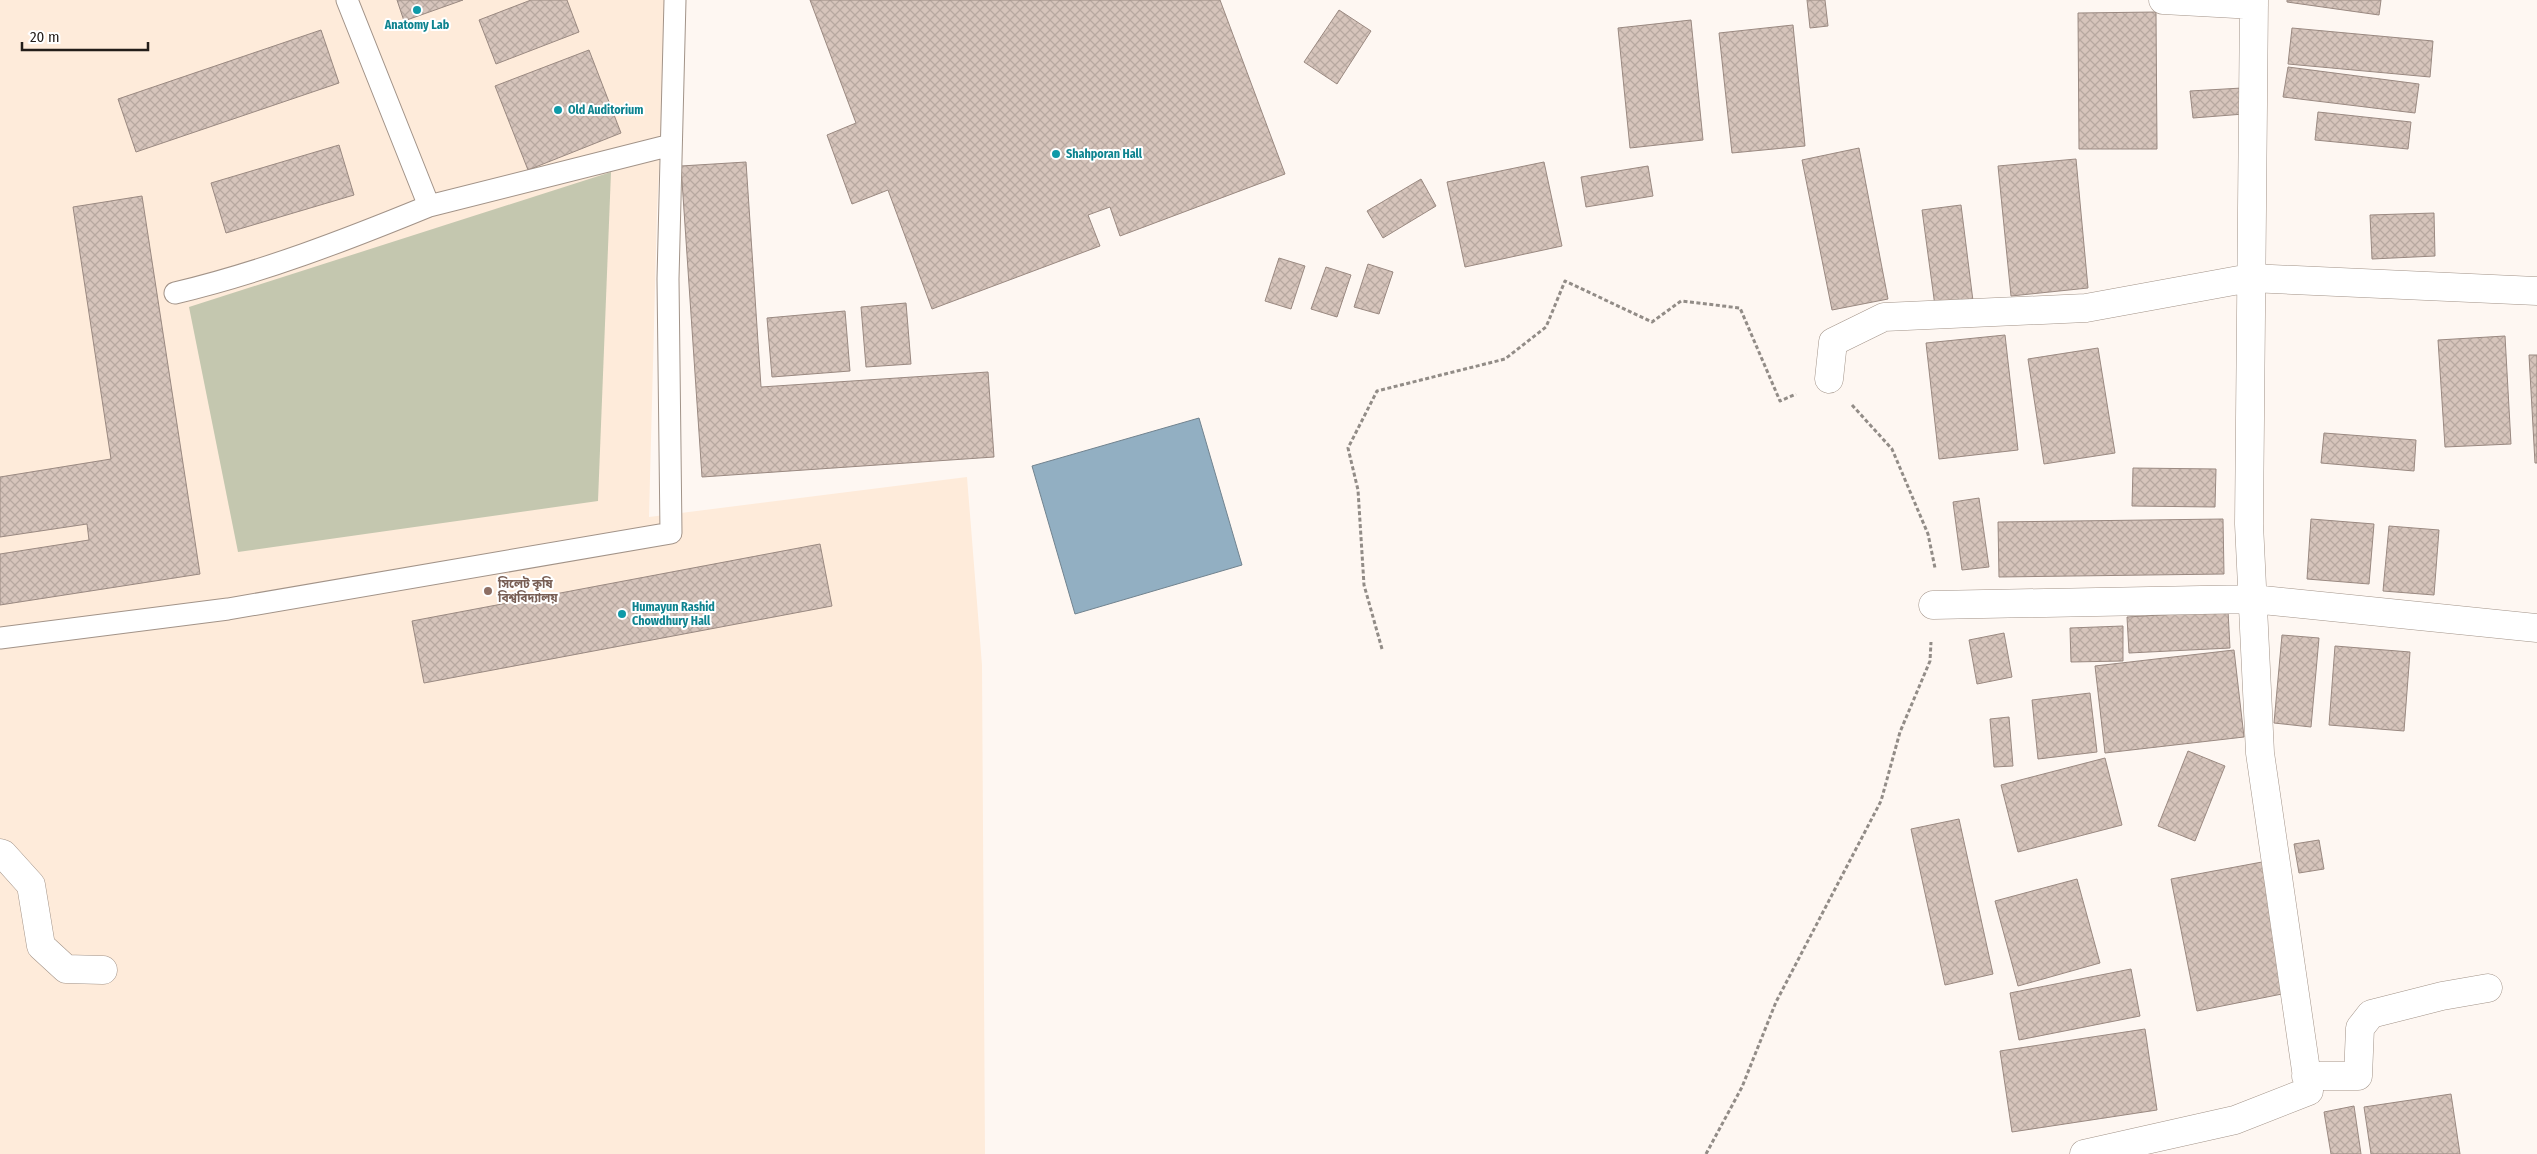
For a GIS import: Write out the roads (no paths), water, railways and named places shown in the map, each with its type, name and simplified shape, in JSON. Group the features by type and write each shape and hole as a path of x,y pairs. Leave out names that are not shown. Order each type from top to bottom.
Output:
{"street":[{"path":"2084,1154 2235,1120 2309,1091 2260,753 2249,524 2254,3 2163,0"},
{"path":"1829,379 1833,342 1884,317 2086,308 2250,278 2537,290"},
{"path":"1933,605 2253,599 2537,628"},
{"path":"0,853 31,885 41,946 66,969 103,970"},
{"path":"2306,1076 2358,1076 2360,1028 2371,1014 2442,996 2488,988"}],"lane":[{"path":"347,0 429,206"},
{"path":"0,638 228,609 671,533 668,279 675,0"},
{"path":"175,293 218,283 330,246 429,206 671,145"}],"water":[{"path":"1199,418 1242,565 1075,614 1032,466"}],"place":[{"name":"Anatomy Lab","path":"417,10"},
{"name":"Old Auditorium","path":"558,110"},
{"name":"Shahporan Hall","path":"1056,154"},
{"name":"সিলেট কৃষি বিশ্ববিদ্যালয়","path":"488,591"},
{"name":"Humayun Rashid Chowdhury Hall","path":"622,614"}]}
